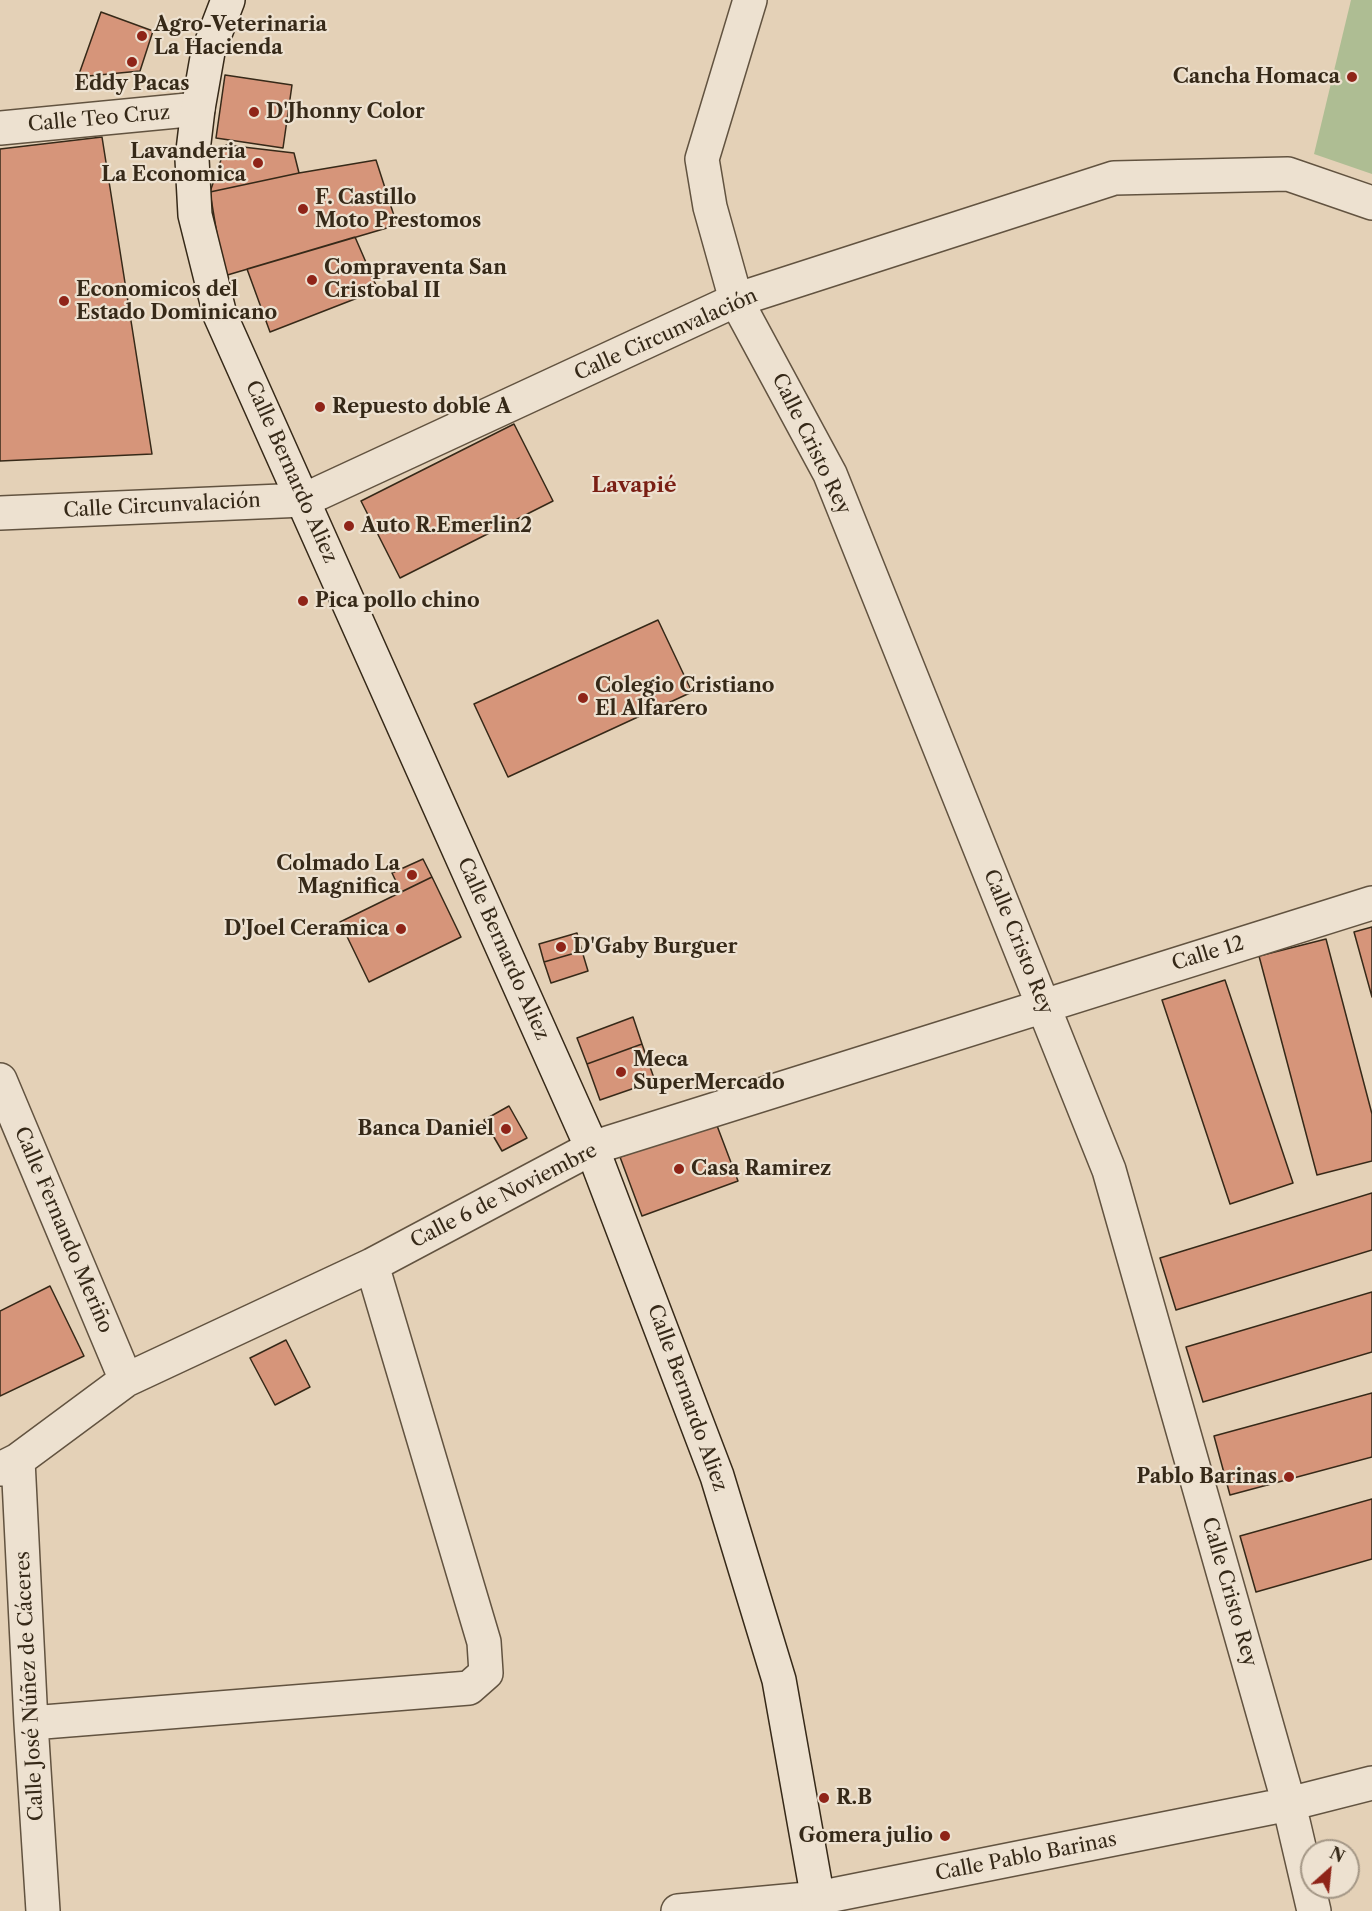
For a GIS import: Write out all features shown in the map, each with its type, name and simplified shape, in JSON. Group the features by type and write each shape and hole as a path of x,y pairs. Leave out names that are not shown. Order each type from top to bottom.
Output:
{"street":[{"name":"Calle Bernardo Aliez","path":"228,0 208,52 192,159 195,215 220,315 592,1148 717,1476 779,1680 819,1905"},
{"name":"Calle Cristo Rey","path":"750,0 702,159 710,207 736,300 830,474 1108,1170 1289,1804 1314,1911"},
{"name":"Calle Teo Cruz","path":"0,128 198,109"},
{"name":"Calle Circunvalación","path":"0,513 304,500 736,300 1114,178 1288,174 1372,203"},
{"name":"Calle 12","path":"1044,1005 1372,903"},
{"name":"Calle 6 de Noviembre","path":"9,1464 126,1380 372,1265 592,1148 1044,1005"},
{"name":"Calle Fernando Meriño","path":"0,1080 126,1380"},
{"path":"31,1723 469,1688 486,1673 484,1642 372,1265"},
{"name":"Calle José Núñez de Cáceres","path":"9,1464 31,1723 43,1911"},
{"name":"Calle Pablo Barinas","path":"678,1911 819,1905 1289,1804 1372,1783"}],"green space":[{"name":"Cancha Homaca","path":"1351,0 1372,0 1372,174 1314,154"}],"building":[{"path":"101,12 153,31 140,71 78,77"},
{"name":"D'Jhonny Color","path":"225,75 292,85 283,148 216,138"},
{"name":"Economicos del Estado Dominicano","path":"102,137 152,454 0,461 0,149"},
{"name":"Lavanderia La Economica","path":"226,145 294,153 299,173 210,192"},
{"name":"F. Castillo Moto Prestomos","path":"376,160 397,225 224,276 210,192 299,173"},
{"name":"Compraventa San Cristobal II","path":"355,237 378,290 270,332 247,269"},
{"path":"514,424 553,501 400,578 361,501"},
{"name":"Colegio Cristiano El Alfarero","path":"658,620 692,692 508,777 474,704"},
{"name":"Colmado La Magnifica","path":"423,859 432,877 401,892 392,873"},
{"name":"D'Joel Ceramica","path":"432,877 461,937 369,982 340,922"},
{"path":"1372,927 1372,997 1354,932"},
{"name":"D'Gaby Burguer","path":"577,933 582,951 544,962 539,944"},
{"path":"1326,939 1372,1114 1372,1161 1317,1175 1259,956"},
{"path":"582,951 588,971 551,983 544,962"},
{"path":"1225,980 1293,1183 1230,1204 1162,1000"},
{"path":"633,1017 642,1044 587,1064 577,1038"},
{"name":"Meca SuperMercado","path":"642,1044 655,1081 600,1100 587,1064"},
{"name":"Banca Daniel","path":"509,1106 527,1138 502,1151 484,1120"},
{"name":"Casa Ramirez","path":"716,1123 738,1181 642,1216 620,1157"},
{"path":"1372,1193 1372,1250 1176,1310 1160,1258"},
{"path":"50,1286 84,1356 0,1396 0,1311"},
{"path":"1372,1292 1372,1352 1203,1402 1186,1347"},
{"path":"286,1340 310,1387 275,1405 250,1358"},
{"path":"1372,1393 1372,1457 1230,1495 1214,1436"},
{"path":"1372,1499 1372,1559 1256,1592 1240,1536"}],"place":[{"name":"Agro-Veterinaria La Hacienda","path":"142,36"},
{"name":"Eddy Pacas","path":"132,62"},
{"name":"Cancha Homaca","path":"1352,77"},
{"name":"D'Jhonny Color","path":"254,112"},
{"name":"Lavanderia La Economica","path":"258,163"},
{"name":"F. Castillo Moto Prestomos","path":"303,209"},
{"name":"Compraventa San Cristobal II","path":"312,280"},
{"name":"Economicos del Estado Dominicano","path":"64,301"},
{"name":"Repuesto doble A","path":"320,407"},
{"name":"Auto R.Emerlin2","path":"349,526"},
{"name":"Pica pollo chino","path":"303,601"},
{"name":"Colegio Cristiano El Alfarero","path":"583,698"},
{"name":"Colmado La Magnifica","path":"412,875"},
{"name":"D'Joel Ceramica","path":"401,929"},
{"name":"D'Gaby Burguer","path":"561,947"},
{"name":"Meca SuperMercado","path":"621,1072"},
{"name":"Banca Daniel","path":"506,1129"},
{"name":"Casa Ramirez","path":"679,1169"},
{"name":"Pablo Barinas","path":"1289,1477"},
{"name":"R.B","path":"824,1798"},
{"name":"Gomera julio","path":"945,1836"}],"district":[{"name":"Lavapié","path":"634,486"}]}
